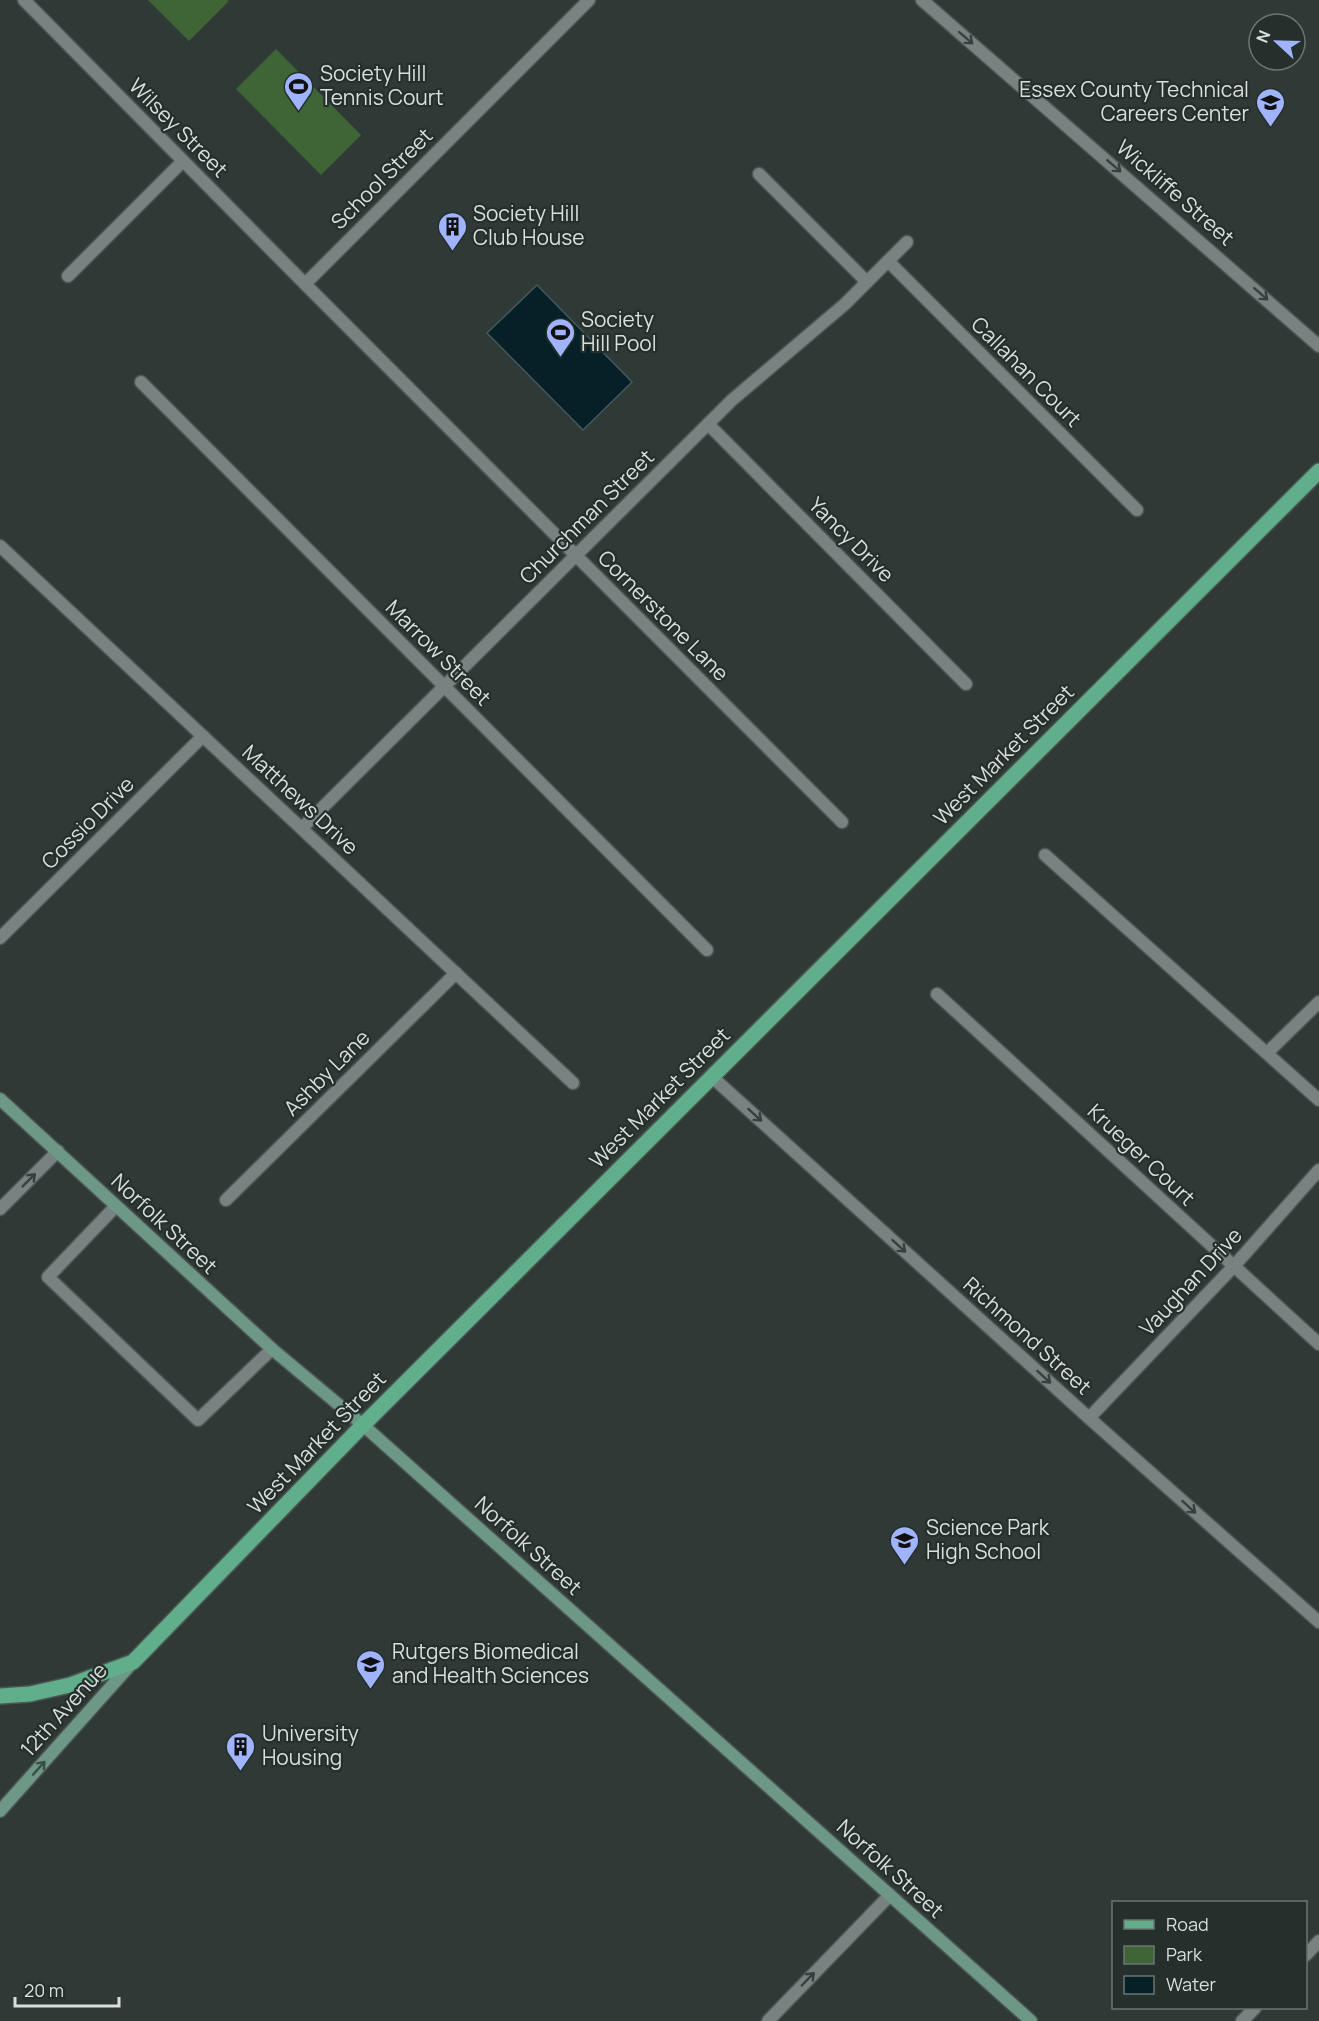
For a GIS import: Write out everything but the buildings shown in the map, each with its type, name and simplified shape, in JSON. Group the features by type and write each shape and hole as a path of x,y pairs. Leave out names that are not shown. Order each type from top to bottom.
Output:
{"main road":[{"name":"West Market Street","path":"0,1696 30,1694 70,1685 134,1662 363,1425 1319,471"},
{"name":"Norfolk Street","path":"0,1099 272,1349 363,1425 1030,2021"},
{"name":"12th Avenue","path":"0,1811 134,1662"}],"street":[{"name":"Wilsey Street","path":"24,0 305,284"},
{"name":"School Street","path":"305,284 589,0"},
{"name":"Wickliffe Street","path":"922,0 1319,346"},
{"path":"68,276 183,161"},
{"path":"759,174 867,282"},
{"name":"Churchman Street","path":"302,828 708,424 752,382 821,325 907,242"},
{"name":"Callahan Court","path":"888,261 1137,510"},
{"name":"Cornerstone Lane","path":"305,284 842,822"},
{"name":"Marrow Street","path":"141,382 707,950"},
{"name":"Yancy Drive","path":"708,424 966,684"},
{"name":"Matthews Drive","path":"0,546 573,1083"},
{"name":"Cossio Drive","path":"0,938 203,736"},
{"path":"1045,855 1319,1100"},
{"name":"Ashby Lane","path":"226,1200 456,973"},
{"name":"Krueger Court","path":"937,994 1319,1344"},
{"path":"1268,1053 1319,1002"},
{"name":"Richmond Street","path":"711,1076 1089,1418 1319,1622"},
{"path":"0,1209 58,1151"},
{"name":"Vaughan Drive","path":"1089,1418 1234,1266 1319,1170"},
{"path":"116,1206 48,1278 198,1420 272,1349"},
{"path":"768,2021 890,1895"},
{"path":"1307,1953 1319,1941"},
{"path":"1242,2021 1253,2009"}],"green space":[{"path":"148,0 227,0 229,1 189,41"},
{"name":"Society Hill Tennis Court","path":"276,49 361,135 321,175 236,89"}],"water":[{"name":"Society Hill Pool","path":"537,285 632,382 583,430 487,333"}],"place":[{"name":"Society Hill Tennis Court","path":"299,112"},
{"name":"Essex County Technical Careers Center","path":"1270,128"},
{"name":"Society Hill Club House","path":"452,252"},
{"name":"Society Hill Pool","path":"560,358"},
{"name":"Science Park High School","path":"905,1566"},
{"name":"Rutgers Biomedical and Health Sciences","path":"371,1690"},
{"name":"University Housing","path":"241,1772"}]}
